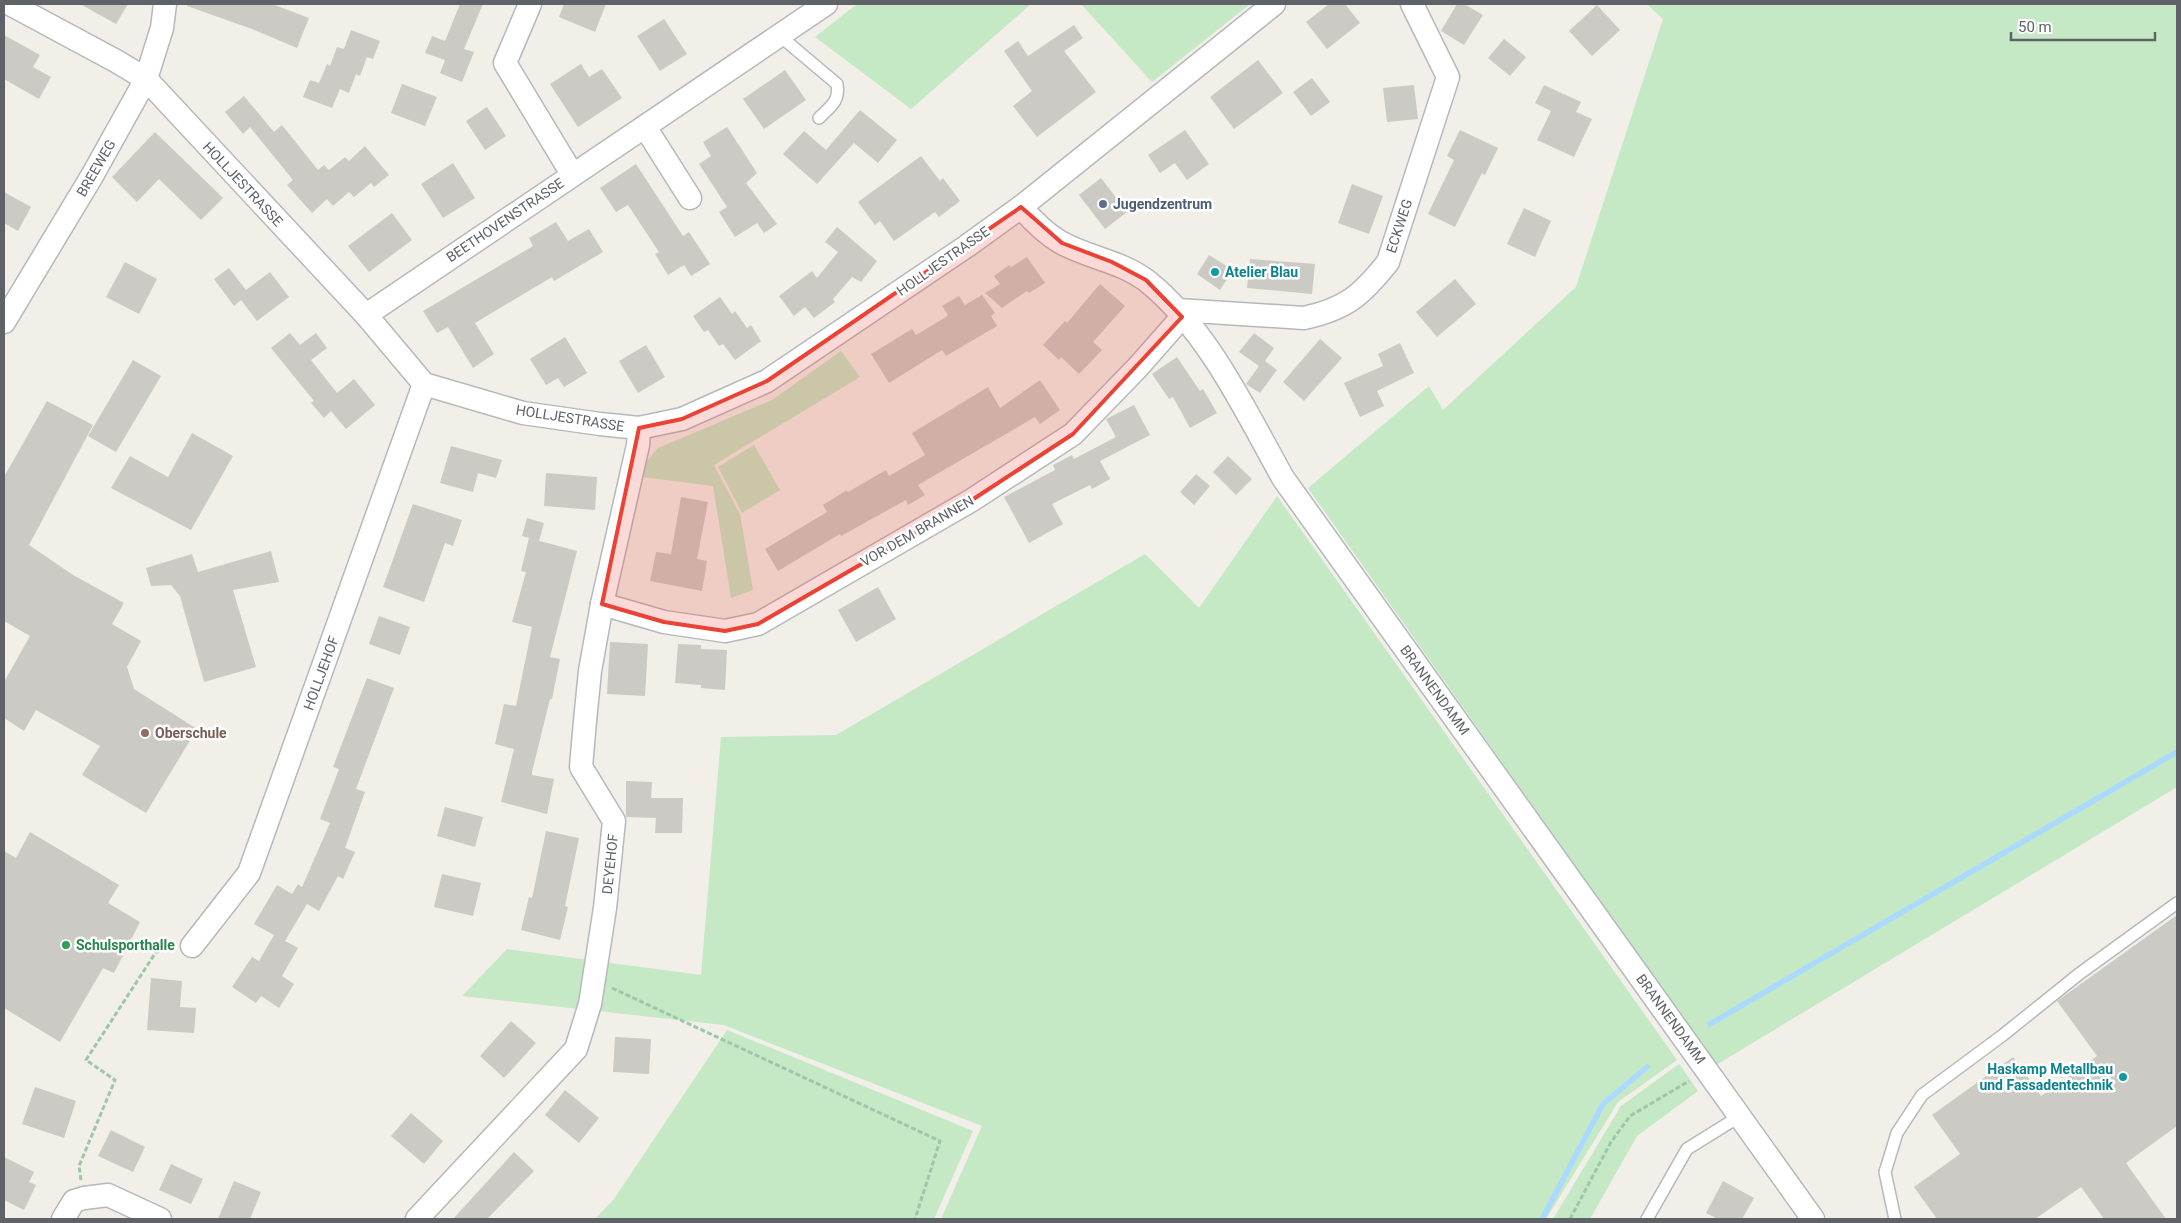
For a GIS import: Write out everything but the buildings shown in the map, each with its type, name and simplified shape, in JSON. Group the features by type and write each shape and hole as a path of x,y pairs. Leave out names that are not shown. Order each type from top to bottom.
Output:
{"street":[{"name":"HOLLJESTRASSE","path":"10,4 146,79 366,315 424,384 523,412 639,428 682,419 767,381 967,246 1020,207 1274,4"},
{"name":"BREEWEG","path":"7,309 92,176 146,79 162,28 165,4"},
{"path":"530,4 505,63 572,174"},
{"name":"BEETHOVENSTRASSE","path":"366,315 826,4"},
{"name":"ECKWEG","path":"1180,314 1304,318 1324,314 1351,302 1370,285 1388,262 1448,77 1412,4"},
{"path":"645,127 690,198"},
{"name":"BRANNENDAMM","path":"1020,207 1047,233 1062,243 1112,262 1146,280 1180,314 1218,362 1283,478 1813,1219"},
{"name":"VOR DEM BRANNEN","path":"602,604 664,622 725,631 758,624 972,500 1073,434 1138,367 1180,314"},
{"name":"HOLLJEHOF","path":"192,946 249,873 424,384"},
{"name":"DEYEHOF","path":"417,1219 576,1049 590,1004 605,908 614,821 581,767 590,671 602,604 638,445 639,428"},
{"path":"62,1219 74,1201 108,1195 160,1219"}],"lane":[{"path":"780,36 837,84 838,93 836,101 820,118"},
{"path":"1895,1219 1885,1172 1896,1133 1922,1096 2004,1035 2079,974 2177,903"},
{"path":"1647,1219 1687,1149 1740,1116"}],"path":[{"path":"84,1198 79,1166 115,1080 86,1060 156,952 192,946"},
{"path":"595,980 940,1141 914,1219"},
{"path":"1570,1219 1610,1142 1630,1116 1707,1070"}],"highlighted area":[{"path":"1021,207 1062,243 1112,262 1146,280 1182,317 1073,434 972,500 758,624 725,631 664,622 602,604 639,428 682,419 767,381"}],"green space":[{"path":"857,4 1031,4 911,109 815,37"},
{"path":"1081,4 1250,4 1152,82"},
{"path":"1647,4 2177,4 2177,787 1716,1065 1308,488 1429,386 1443,410 1576,287 1663,19"},
{"path":"841,351 860,377 714,465 740,514 753,590 731,598 713,486 634,476 658,448 772,400"},
{"path":"754,445 780,490 742,513 718,467"},
{"path":"1277,496 1677,1060 1618,1102 1546,1219 941,1219 982,1126 724,1025 462,996 507,949 701,975 721,737 836,735 1145,554 1199,608"},
{"path":"727,1030 973,1131 934,1219 595,1219 614,1199"},
{"path":"1679,1064 1698,1091 1637,1136 1590,1219 1553,1219 1621,1106"}],"waterway":[{"path":"1710,1024 2177,752"},
{"path":"1542,1219 1603,1104 1647,1067"}],"place":[{"name":"Jugendzentrum","path":"1103,204"},
{"name":"Atelier Blau","path":"1215,272"},
{"name":"Oberschule","path":"145,733"},
{"name":"Schulsporthalle","path":"66,945"},
{"name":"Haskamp Metallbau und Fassadentechnik","path":"2123,1077"}]}
